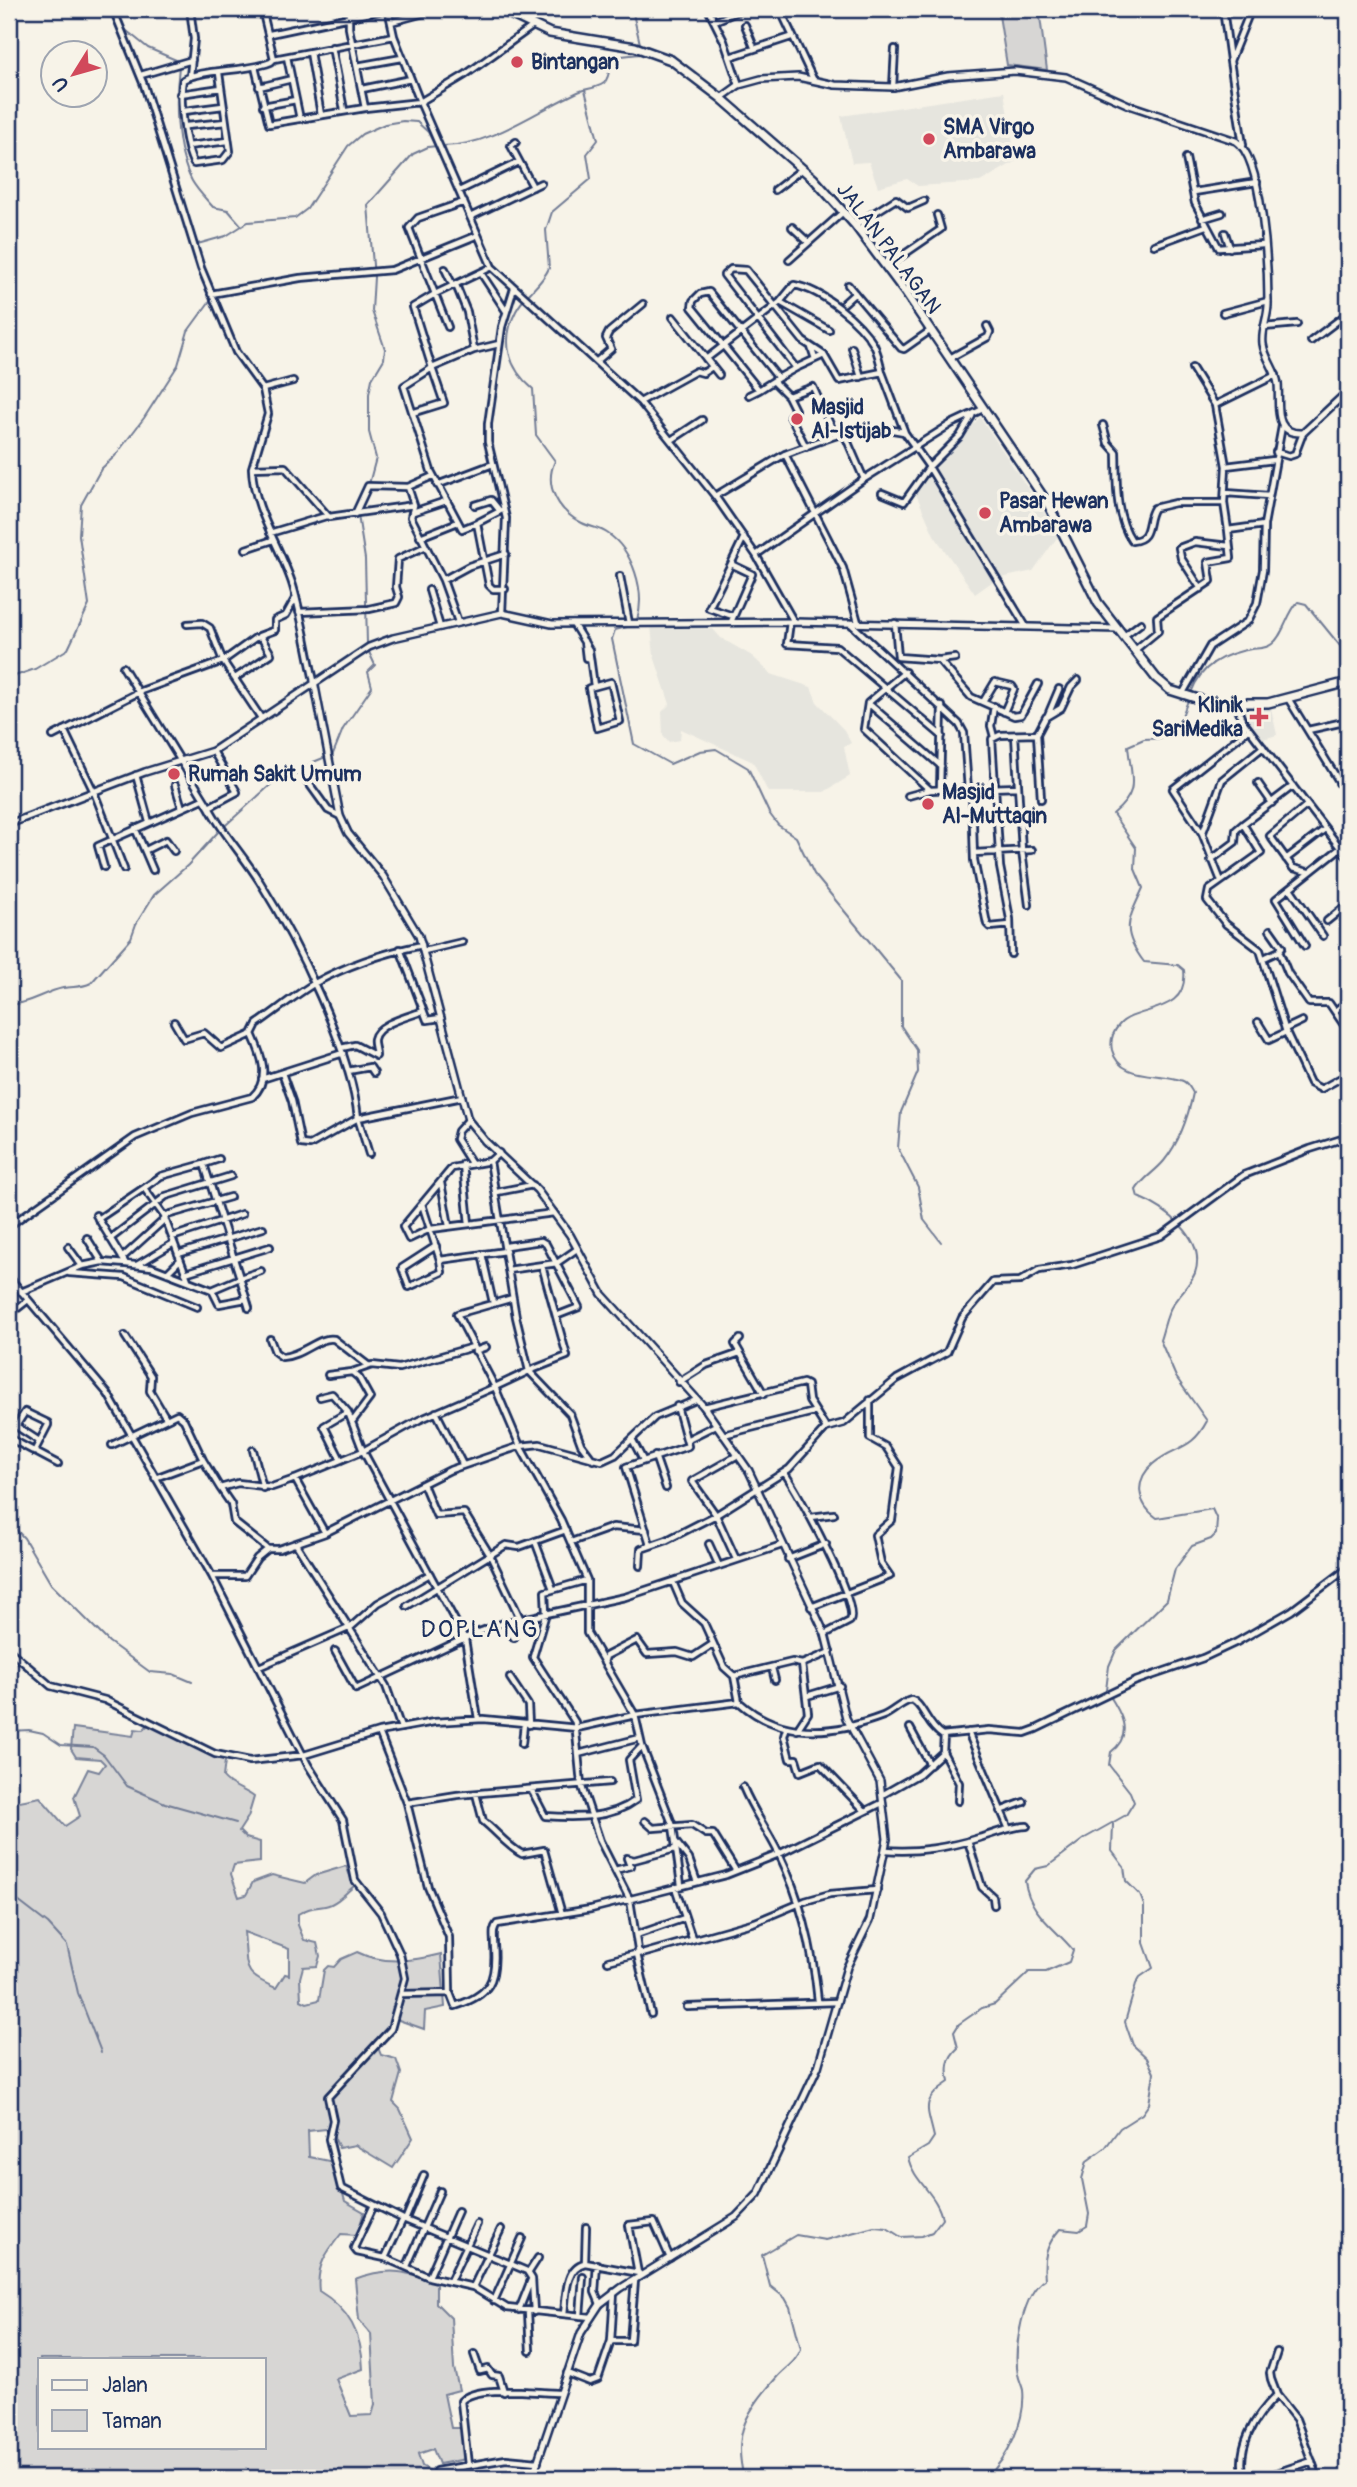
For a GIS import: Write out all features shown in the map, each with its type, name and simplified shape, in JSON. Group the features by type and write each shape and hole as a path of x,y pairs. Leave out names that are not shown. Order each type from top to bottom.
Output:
{"main road":[{"name":"JALAN PALAGAN","path":"499,9 533,26 571,38 635,47 690,72 803,169 855,225 905,292 1048,504 1088,587 1134,651 1170,690 1187,695"},
{"name":"JALAN PALAGAN","path":"510,9 520,19"},
{"path":"1187,695 1212,703 1289,700 1348,682"}],"street":[{"path":"113,9 141,75 191,244 236,352 263,389 268,414 252,468 255,487 296,597 340,816 348,834 395,896 423,948 468,1120 533,1185 555,1213 602,1294 678,1382 704,1407 739,1455 758,1487 788,1559 825,1634 849,1724 876,1769 881,1795 886,1850 870,1920 847,1967 818,2067 758,2194 736,2217 639,2276 600,2304 591,2317 567,2373 532,2478"},
{"path":"190,9 194,39 190,76"},
{"path":"262,9 274,59"},
{"path":"349,9 352,44 365,108"},
{"path":"350,18 355,9"},
{"path":"270,34 388,9 402,58 492,267 597,361 640,402 673,439 756,555 792,622 786,640 789,645 837,647 942,736"},
{"path":"391,22 439,9"},
{"path":"708,9 730,57 739,85"},
{"path":"715,21 744,9"},
{"path":"780,9 813,79"},
{"path":"1187,695 1210,646 1252,617 1263,570 1264,525 1282,426 1276,375 1263,347 1268,301 1257,182 1243,145 1223,9"},
{"path":"1230,61 1251,9"},
{"path":"745,25 754,47"},
{"path":"255,67 269,124 300,120 344,110 420,102 465,75 533,26"},
{"path":"219,73 230,151 226,158 198,164 192,162 188,146 180,94 183,80 190,76 255,67 274,59 394,36"},
{"path":"730,57 791,37"},
{"path":"331,47 344,110"},
{"path":"893,87 895,49"},
{"path":"310,51 321,115"},
{"path":"287,57 300,120"},
{"path":"357,65 402,58"},
{"path":"141,75 192,60"},
{"path":"721,98 739,85 761,79 813,79 835,85 893,87 973,73 1015,71 1052,74 1243,145"},
{"path":"260,87 292,79"},
{"path":"362,89 411,79"},
{"path":"180,94 221,88"},
{"path":"263,106 296,100"},
{"path":"184,111 223,106"},
{"path":"186,126 226,122"},
{"path":"188,146 228,141"},
{"path":"516,142 511,146 533,187"},
{"path":"1186,158 1202,219 1219,248 1263,245"},
{"path":"459,191 519,162"},
{"path":"775,190 803,169"},
{"path":"1194,192 1257,182"},
{"path":"470,217 541,183"},
{"path":"855,225 896,199 908,208 924,201"},
{"path":"448,327 410,234 411,223 464,202"},
{"path":"789,260 843,211"},
{"path":"1202,219 1222,213"},
{"path":"887,266 941,229 937,215"},
{"path":"1154,245 1206,226"},
{"path":"792,227 807,241"},
{"path":"1225,233 1230,248"},
{"path":"213,294 300,278 374,273 478,235"},
{"path":"415,412 444,402 413,307 492,267"},
{"path":"445,269 467,312 474,350"},
{"path":"796,368 724,277 728,270 746,270 778,304 788,321 811,347 824,355 839,381 882,372"},
{"path":"481,273 506,311"},
{"path":"905,292 916,284"},
{"path":"706,359 778,304 794,285 825,299 868,336 875,347 905,433 929,467 1025,625"},
{"path":"848,285 904,349 931,330"},
{"path":"502,613 506,554 488,424 499,344 514,288"},
{"path":"759,390 691,305 700,294 709,292 776,379 795,411 790,416 806,447"},
{"path":"844,303 855,293"},
{"path":"1223,313 1268,301"},
{"path":"597,361 611,349 606,338 608,332 643,304"},
{"path":"778,304 829,330"},
{"path":"788,321 794,310"},
{"path":"1311,341 1348,313"},
{"path":"673,317 719,375"},
{"path":"1264,327 1297,324"},
{"path":"950,358 988,337 987,326"},
{"path":"499,344 474,350 432,368 404,384 433,476 462,529 502,510"},
{"path":"811,347 815,359"},
{"path":"852,348 861,377"},
{"path":"748,395 824,355"},
{"path":"640,402 697,370 703,373 712,367"},
{"path":"1134,651 1158,631 1155,618 1211,582 1207,564 1231,558 1224,503 1226,466 1215,405 1192,369"},
{"path":"1215,405 1276,375"},
{"path":"263,389 293,381"},
{"path":"788,397 813,387 835,435"},
{"path":"1276,452 1289,456 1295,454 1303,433 1348,391"},
{"path":"756,555 864,479 951,424 984,409"},
{"path":"882,493 904,502 929,467 960,436 973,415"},
{"path":"673,439 702,420"},
{"path":"1103,425 1108,443 1116,452 1115,482 1126,530 1132,541 1142,539 1146,534 1154,508 1175,503 1224,503"},
{"path":"1282,426 1303,433"},
{"path":"715,496 785,454 835,435 871,427 905,433"},
{"path":"844,433 864,479"},
{"path":"785,454 843,568 858,622"},
{"path":"1226,466 1274,460"},
{"path":"438,485 493,464"},
{"path":"252,468 285,467 298,484 319,502 326,516"},
{"path":"358,514 369,485 408,487 433,476"},
{"path":"408,487 414,505 411,517 443,580 457,622"},
{"path":"1226,493 1269,496"},
{"path":"475,505 491,500 502,510"},
{"path":"413,512 446,501"},
{"path":"270,533 326,516 414,505"},
{"path":"420,537 458,522"},
{"path":"477,523 482,562 491,588 505,589"},
{"path":"1228,530 1264,525"},
{"path":"732,619 709,608 744,537"},
{"path":"246,549 273,540"},
{"path":"1201,589 1181,558 1179,548 1195,542 1228,546"},
{"path":"299,612 369,609 398,600 398,559 424,547"},
{"path":"443,580 506,554"},
{"path":"731,564 752,575 732,619"},
{"path":"620,576 634,623"},
{"path":"429,590 440,627"},
{"path":"53,736 141,691 223,661 259,636 275,630 275,620 286,615 296,597"},
{"path":"9,824 136,775 213,751 367,648 393,638 502,613 539,623 732,619 1025,625 1121,633 1141,623"},
{"path":"850,622 942,706 964,733 974,853 987,924 990,927 1010,925"},
{"path":"895,622 898,657 955,659"},
{"path":"187,624 202,623 210,628 223,661 261,718"},
{"path":"573,623 590,658 594,686"},
{"path":"235,678 271,654 259,636"},
{"path":"939,660 971,697 1004,712 1021,715 1038,684"},
{"path":"124,667 141,691 203,799 261,882 313,984 342,1051 369,1154"},
{"path":"905,671 868,703 864,729 930,790"},
{"path":"1048,715 1061,708 1071,687 1078,680"},
{"path":"983,702 995,681 1012,686 1014,689 1004,712"},
{"path":"613,683 618,724 596,726 589,688 594,686 613,683"},
{"path":"1041,799 1037,734 1059,689"},
{"path":"1289,700 1348,796"},
{"path":"868,703 941,766"},
{"path":"1236,704 1249,729 1348,858"},
{"path":"940,789 942,706"},
{"path":"994,706 991,726 1000,853 1010,925 1011,954"},
{"path":"1308,730 1348,721"},
{"path":"1221,881 1202,833 1175,794 1174,787 1249,729"},
{"path":"64,730 94,792 124,869"},
{"path":"993,737 1037,734"},
{"path":"1015,735 1022,851 1029,905"},
{"path":"1202,833 1222,780 1263,747"},
{"path":"209,807 237,792 213,751"},
{"path":"136,775 149,822"},
{"path":"1339,783 1348,776"},
{"path":"305,778 328,810 340,816"},
{"path":"1258,783 1272,803"},
{"path":"175,785 182,808"},
{"path":"1211,860 1235,842 1236,830 1242,824 1293,786"},
{"path":"908,796 940,789 1018,787"},
{"path":"104,867 97,847 203,799"},
{"path":"1307,805 1270,836 1296,870 1309,872"},
{"path":"1242,824 1261,853 1207,893 1209,905 1226,924 1255,944 1264,958 1285,1030 1310,1083 1316,1089 1327,1087 1348,1074"},
{"path":"135,828 153,870"},
{"path":"1286,859 1325,829"},
{"path":"146,850 166,840 174,851"},
{"path":"1305,946 1276,901 1348,842"},
{"path":"974,853 1032,850"},
{"path":"1290,888 1323,936"},
{"path":"1327,921 1348,904"},
{"path":"1264,958 1282,947 1270,930"},
{"path":"174,1023 182,1037 204,1034 220,1048 252,1034 257,1024 313,984 376,955 400,949 462,942"},
{"path":"400,949 423,1011 429,1021 441,1018"},
{"path":"1279,951 1288,972 1309,1003 1326,1002 1348,1031"},
{"path":"1335,1011 1348,1001"},
{"path":"262,1079 355,1045 376,1056 374,1040 377,1034 395,1019 423,1011"},
{"path":"1258,1022 1270,1041 1302,1020"},
{"path":"9,1226 135,1137 192,1113 252,1097 262,1079 264,1060 252,1034"},
{"path":"348,1071 370,1067 374,1073"},
{"path":"282,1073 292,1101 301,1144 310,1145 358,1118 462,1097"},
{"path":"468,1120 458,1131 456,1139 471,1163"},
{"path":"640,1566 641,1549 667,1540 716,1515 785,1472 800,1460 825,1428 844,1423 897,1379 947,1352 962,1318 985,1288 993,1282 1023,1280 1039,1270 1072,1265 1134,1247 1176,1227 1220,1190 1244,1175 1348,1137"},
{"path":"499,1153 490,1161 452,1168 402,1226 409,1239 449,1226 555,1213"},
{"path":"144,1188 161,1176 219,1159"},
{"path":"490,1161 498,1192 513,1298 529,1371 570,1414 581,1444 594,1460"},
{"path":"204,1164 249,1308"},
{"path":"463,1164 469,1224"},
{"path":"110,1239 166,1196 231,1176"},
{"path":"124,1261 97,1217 154,1181"},
{"path":"440,1182 449,1226"},
{"path":"498,1192 533,1185"},
{"path":"144,1188 165,1218 188,1280"},
{"path":"124,1261 165,1218 230,1197"},
{"path":"422,1204 436,1246 442,1272 409,1287 402,1268 436,1246"},
{"path":"137,1265 173,1240 242,1214"},
{"path":"167,1273 179,1257 227,1238 263,1228"},
{"path":"87,1238 102,1262"},
{"path":"440,1260 543,1242 557,1263 579,1308 556,1316"},
{"path":"68,1247 82,1266"},
{"path":"185,1273 271,1247"},
{"path":"508,1270 557,1263 577,1249"},
{"path":"482,1254 493,1303"},
{"path":"21,1292 82,1266 124,1261 212,1290 219,1304 246,1299"},
{"path":"220,1488 241,1483 263,1488 295,1479 363,1451 436,1412 567,1356 542,1266"},
{"path":"212,1290 261,1271"},
{"path":"69,1273 124,1277 197,1307"},
{"path":"9,1277 108,1394 212,1576 304,1755 342,1820 355,1880 381,1913 400,1954 405,1978 388,2033 328,2097 333,2120 329,2139 341,2188 425,2228 530,2272"},
{"path":"513,1298 457,1314 495,1387 520,1446 566,1530 587,1580 587,1633 635,1715 642,1746 673,1826 678,1886 692,1938"},
{"path":"9,1315 28,1300"},
{"path":"124,1336 151,1376 150,1391 166,1418"},
{"path":"270,1339 275,1352 282,1357 294,1357 321,1340 334,1339 369,1366"},
{"path":"740,1339 735,1342 764,1394"},
{"path":"328,1375 352,1372 369,1366 400,1368 486,1347"},
{"path":"678,1382 706,1366 740,1353"},
{"path":"352,1372 359,1378 370,1398 352,1422"},
{"path":"704,1407 803,1383 807,1385 814,1412 825,1428"},
{"path":"320,1397 336,1396 348,1412 363,1451 465,1639 478,1719"},
{"path":"811,1607 890,1576 881,1563 875,1535 892,1520 899,1467 886,1447 870,1438 870,1399"},
{"path":"212,1576 245,1576 257,1558 268,1549 296,1545 391,1502 463,1465 520,1446 540,1444 594,1460 609,1458 655,1417 696,1400"},
{"path":"650,1544 626,1469 629,1465 688,1446 677,1406"},
{"path":"34,1451 39,1441 48,1423 25,1412 16,1426 39,1441"},
{"path":"341,1460 324,1426 348,1412"},
{"path":"436,1412 463,1465"},
{"path":"723,1434 814,1412"},
{"path":"112,1445 166,1418 181,1416 203,1460 231,1504 234,1522 268,1549"},
{"path":"688,1439 716,1425"},
{"path":"632,1438 643,1460"},
{"path":"9,1439 58,1464"},
{"path":"253,1450 263,1488"},
{"path":"736,1559 716,1515 692,1480 739,1455"},
{"path":"655,1456 666,1488"},
{"path":"155,1478 203,1460"},
{"path":"785,1472 826,1544 853,1617 825,1634"},
{"path":"295,1479 325,1533"},
{"path":"423,1484 436,1515 464,1513 490,1555 520,1618"},
{"path":"811,1517 834,1514"},
{"path":"571,1542 613,1527 646,1530"},
{"path":"407,1606 506,1545 518,1547 566,1530"},
{"path":"535,1541 553,1589"},
{"path":"709,1544 719,1566"},
{"path":"788,1559 826,1544"},
{"path":"296,1545 351,1627 381,1678 401,1728"},
{"path":"335,1651 355,1689 504,1623 673,1582 782,1545"},
{"path":"673,1582 682,1604 704,1623 724,1667 734,1676 739,1702 756,1717 786,1729 815,1731 883,1716 907,1701 915,1700 928,1724 944,1735 989,1730 1025,1733 1112,1691 1203,1658 1237,1642 1291,1611 1348,1569"},
{"path":"259,1667 351,1627 374,1606 430,1574"},
{"path":"587,1580 544,1594 547,1613 534,1657 577,1728 582,1785 591,1816 630,1900 651,2014"},
{"path":"504,1623 514,1638"},
{"path":"604,1664 606,1656 637,1640 647,1654 677,1652 693,1657 713,1644"},
{"path":"9,1650 51,1686 105,1700 215,1754 250,1761 304,1755 401,1728 478,1719 577,1728 635,1715 739,1702"},
{"path":"734,1676 792,1662 802,1664 830,1652"},
{"path":"796,1731 808,1713 802,1664"},
{"path":"772,1668 775,1680"},
{"path":"510,1678 528,1705 522,1744"},
{"path":"807,1696 840,1686"},
{"path":"910,1728 930,1765"},
{"path":"786,1729 784,1736 790,1759 796,1759 800,1772 820,1764 865,1811"},
{"path":"379,1732 407,1803 428,1887 449,1937 450,1993 455,2006 485,1992 494,1966 493,1929 497,1924 630,1900 736,1871 779,1854 882,1803"},
{"path":"968,1732 1008,1827"},
{"path":"944,1735 943,1752 959,1783 958,1801"},
{"path":"578,1754 640,1738"},
{"path":"531,1788 545,1816 591,1816 616,1811 635,1801 629,1760 642,1746"},
{"path":"881,1795 930,1765 943,1752"},
{"path":"407,1803 531,1788 610,1782"},
{"path":"743,1787 779,1854 800,1903 812,1951 818,2001"},
{"path":"476,1794 483,1821 496,1829 505,1844 522,1854 544,1850 562,1914"},
{"path":"1000,1811 1024,1802"},
{"path":"645,1821 653,1828 694,1825 706,1834 713,1834 736,1871"},
{"path":"886,1850 922,1849 968,1841 1008,1827 1027,1826"},
{"path":"675,1841 689,1859 697,1882"},
{"path":"968,1841 981,1883 993,1898 993,1905"},
{"path":"615,1870 631,1866 628,1858 634,1860 675,1849"},
{"path":"608,1961 742,1926 830,1894 878,1889"},
{"path":"636,1935 685,1918"},
{"path":"402,1994 450,1993"},
{"path":"687,2007 836,2002"},
{"path":"385,2258 424,2175"},
{"path":"407,2266 440,2191"},
{"path":"374,2205 354,2250 385,2258 429,2277 473,2287 494,2301 519,2311 591,2317"},
{"path":"429,2277 458,2211"},
{"path":"611,2341 631,2342 639,2276 629,2225 654,2222 670,2258"},
{"path":"450,2281 477,2224"},
{"path":"585,2263 586,2227"},
{"path":"473,2287 501,2229"},
{"path":"494,2301 522,2238"},
{"path":"530,2351 530,2272 538,2258"},
{"path":"564,2314 571,2274 575,2267 585,2263 597,2263 639,2276"},
{"path":"597,2263 595,2292 600,2304"},
{"path":"580,2316 583,2277"},
{"path":"519,2311 532,2279"},
{"path":"567,2373 594,2383 599,2377 611,2341 614,2292"},
{"path":"1277,2352 1270,2373 1277,2395 1294,2414 1318,2478"},
{"path":"474,2354 480,2371 489,2370 492,2375 499,2376 504,2392"},
{"path":"468,2465 461,2401 466,2396 480,2392 560,2393"},
{"path":"1244,2478 1240,2460 1243,2445 1266,2406 1277,2395"},
{"path":"436,2471 506,2459 539,2462"},
{"path":"1273,2474 1312,2461"}],"shaded area":[{"name":"SMA Virgo Ambarawa","path":"1004,92 1016,161 980,182 918,186 907,179 878,187 869,162 852,163 841,116"},
{"name":"Pasar Hewan Ambarawa","path":"980,417 1059,535 1033,571 996,579 975,594 934,535 915,492"},
{"path":"651,626 713,629 721,638 752,656 771,674 811,687 817,702 844,730 851,743 844,747 850,776 824,792 768,792 753,762 681,729 680,740 669,742 663,735 662,712 670,704 654,656"},
{"name":"Klinik SariMedika","path":"1271,708 1277,735 1260,740 1248,724 1243,711"}],"green space":[{"path":"998,9 1039,9 1047,70 1007,65"},
{"path":"149,1724 194,1740 225,1761 223,1777 226,1780 254,1797 248,1817 239,1831 246,1838 260,1842 260,1862 234,1865 231,1874 239,1897 246,1895 253,1882 272,1875 305,1883 316,1875 346,1866 354,1886 333,1903 298,1914 298,1925 304,1940 317,1943 320,1956 317,1966 303,1967 300,1978 301,2000 307,2003 319,2000 324,1970 328,1966 334,1967 341,1959 357,1952 377,1959 398,1961 441,1954 445,2007 425,2011 424,2029 393,2018 392,2035 375,2040 381,2055 396,2059 401,2073 393,2102 400,2109 413,2138 393,2168 355,2145 339,2148 333,2135 326,2129 308,2131 309,2157 334,2162 345,2201 364,2212 357,2235 341,2234 327,2254 318,2282 319,2291 346,2314 360,2345 363,2369 336,2379 351,2416 372,2415 375,2405 371,2334 359,2320 355,2279 377,2273 396,2272 436,2281 436,2303 451,2318 454,2368 459,2390 444,2394 451,2428 462,2428 471,2458 439,2464 433,2449 418,2454 422,2466 442,2478 9,2478 9,1803 40,1797 65,1826 80,1816 74,1797 88,1769 99,1772 105,1764 100,1759 76,1757 71,1749 73,1728 133,1736 135,1729 143,1730","holes":["244,1932 289,1949 289,1975 285,1974 276,1988 256,1978 248,1968"]}],"waterway":[{"path":"110,9 115,20"},
{"path":"632,9 641,48"},
{"path":"122,27 148,48 176,60 179,66 179,140 186,168 194,184 213,207 228,210 241,225"},
{"path":"443,146 496,134 578,92 601,85 608,78 612,57 640,54"},
{"path":"585,90 598,140 587,154 591,179 552,212 546,230 549,268 516,311 511,322 508,344 513,364 533,389 536,435 555,461 551,480 555,497 566,512 607,533 624,550 638,585 640,597 637,620"},
{"path":"194,245 226,236 248,222 295,218 307,209 348,146 362,134 385,124 417,122 428,132 435,146"},
{"path":"369,484 376,458 369,432 369,394 372,379 384,359 385,349 372,311 374,277 368,205 413,154 437,146"},
{"path":"202,263 213,291"},
{"path":"9,678 35,669 68,649 89,605 79,535 81,505 101,469 115,456 144,418 178,365 188,331 212,298"},
{"path":"358,515 365,559 367,644"},
{"path":"1191,693 1195,683 1214,662 1231,654 1265,648 1272,644 1298,602 1306,604 1341,647 1348,645"},
{"path":"635,625 615,630 612,639 634,744 670,764 700,751 716,749 748,768 769,813 778,825 796,837 814,874 901,980 901,1026 917,1050 918,1072 901,1112 898,1148 918,1187 924,1220 941,1242"},
{"path":"9,1005 63,988 91,983 131,938 136,924 154,895 188,865 218,832 276,780 302,772 311,763 333,754 343,729 372,687 368,672 375,665 368,650"},
{"path":"744,2478 740,2448 745,2423 758,2401 801,2349 790,2307 785,2298 770,2286 762,2255 796,2235 825,2240 874,2227 887,2228 901,2237 922,2236 932,2232 942,2219 940,2210 915,2174 908,2158 928,2146 934,2137 928,2112 929,2100 949,2082 948,2064 958,2048 954,2032 959,2024 982,2008 995,2004 1029,1972 1046,1972 1069,1962 1073,1950 1037,1911 1027,1892 1025,1881 1035,1869 1048,1866 1085,1838 1126,1815 1134,1802 1130,1792 1109,1765 1111,1752 1123,1737 1124,1729 1120,1713 1106,1690 1109,1666 1116,1650 1167,1600 1175,1569 1192,1546 1211,1539 1216,1534 1217,1520 1212,1509 1157,1518 1142,1500 1140,1492 1143,1478 1153,1464 1189,1443 1207,1421 1176,1377 1160,1340 1171,1308 1195,1273 1195,1248 1181,1226 1160,1209 1138,1197 1136,1190 1164,1161 1175,1145 1186,1120 1193,1093 1183,1081 1142,1074 1123,1067 1116,1060 1111,1047 1112,1037 1119,1025 1137,1014 1170,1002 1178,995 1183,985 1184,970 1178,965 1144,962 1132,942 1129,933 1130,917 1143,888 1135,869 1136,848 1113,814 1122,806 1131,791 1128,746 1144,739 1166,738 1178,726 1189,698"},
{"path":"9,1522 24,1538 51,1584 109,1642 150,1672 173,1674 192,1682"},
{"path":"9,1731 29,1730 43,1733 61,1745 93,1747 104,1755 127,1786 165,1803 236,1823"},
{"path":"986,2478 1008,2449 1022,2414 1023,2390 1017,2363 1021,2322 1031,2296 1045,2279 1045,2258 1051,2241 1060,2229 1079,2231 1087,2226 1089,2214 1082,2179 1087,2161 1105,2148 1120,2128 1142,2114 1149,2104 1154,2073 1147,2058 1133,2045 1125,2022 1136,1984 1140,1977 1153,1968 1144,1943 1144,1905 1140,1895 1126,1881 1124,1867 1112,1851 1113,1824"},
{"path":"9,1894 48,1924 67,1945 78,1993 101,2052"}],"place":[{"name":"Bintangan","path":"517,62"},
{"name":"SMA Virgo Ambarawa","path":"929,139"},
{"name":"Masjid Al-Istijab","path":"797,419"},
{"name":"Pasar Hewan Ambarawa","path":"985,513"},
{"name":"Klinik SariMedika","path":"1259,717"},
{"name":"Rumah Sakit Umum","path":"174,774"},
{"name":"Masjid Al-Muttaqin","path":"928,804"}],"district":[{"name":"DOPLANG","path":"480,1629"}]}
